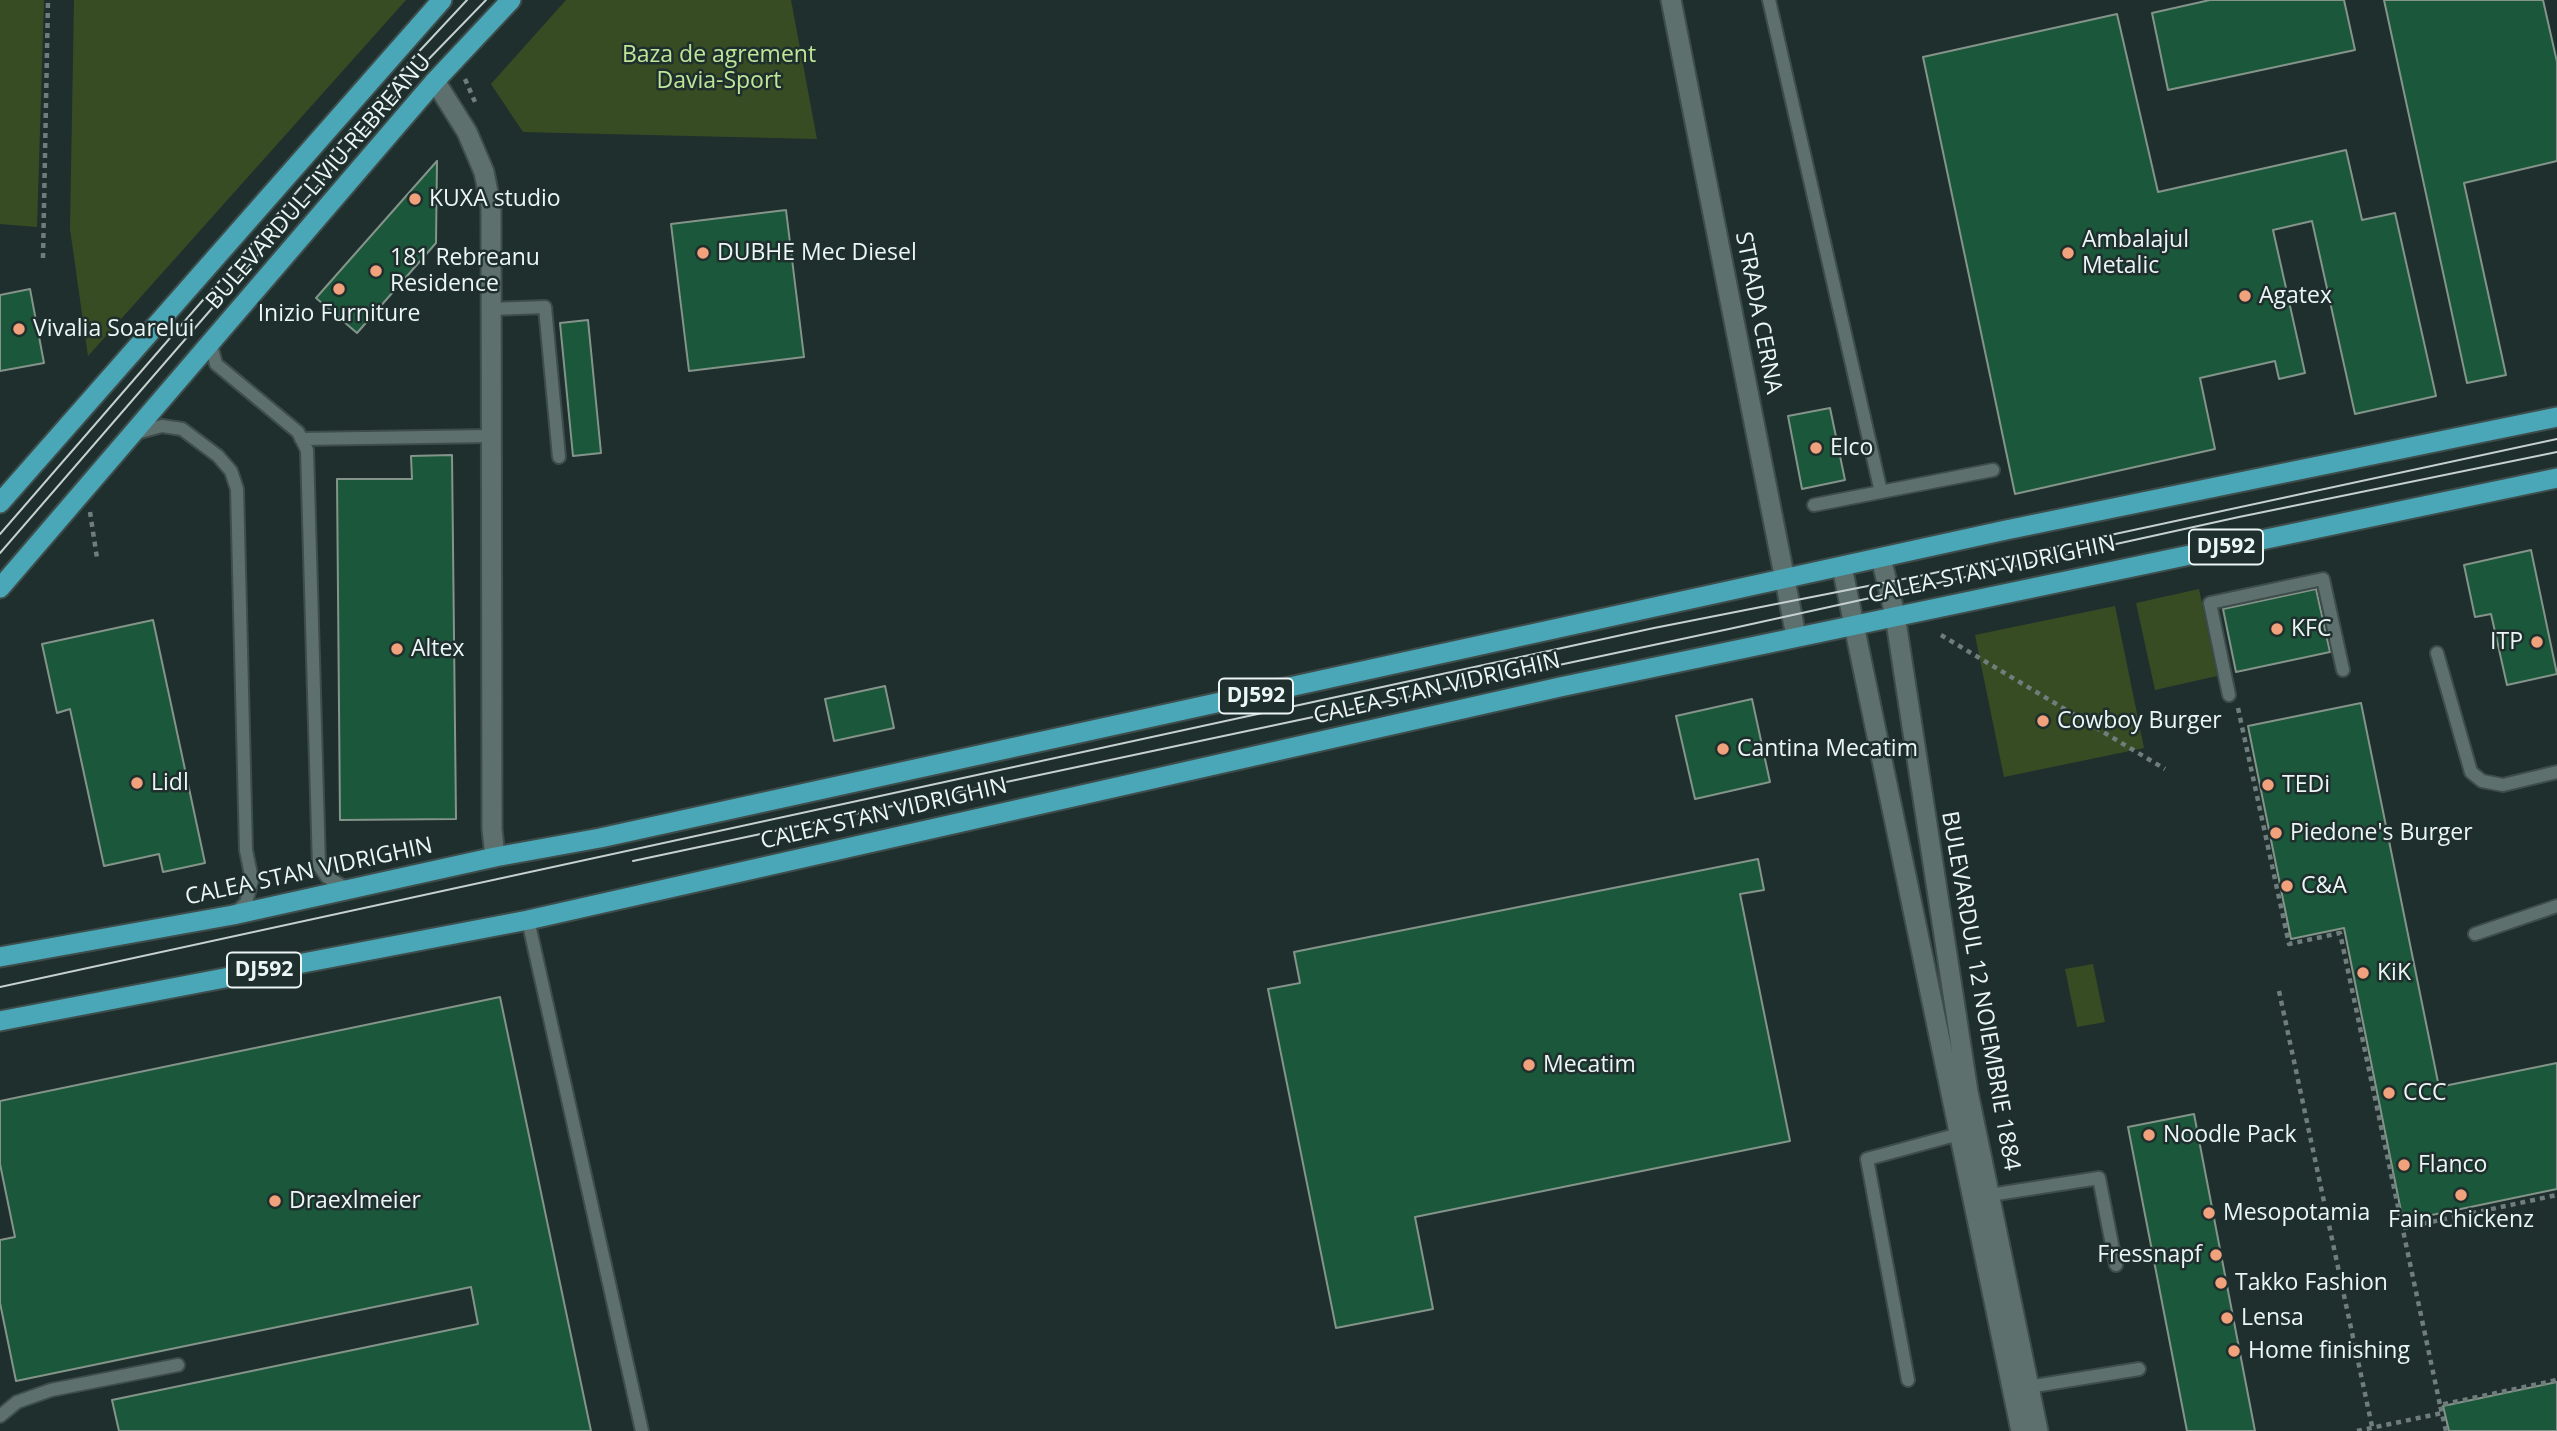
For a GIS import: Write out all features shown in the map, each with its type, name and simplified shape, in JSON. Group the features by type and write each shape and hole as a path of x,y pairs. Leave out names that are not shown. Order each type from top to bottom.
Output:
{"main road":[{"name":"BULEVARDUL LIVIU REBREANU","path":"0,503 442,0"},
{"name":"BULEVARDUL LIVIU REBREANU","path":"0,588 435,82 511,0"},
{"name":"CALEA STAN VIDRIGHIN","path":"0,957 233,915 495,857 727,811 1881,558 2557,417"},
{"name":"CALEA STAN VIDRIGHIN","path":"0,1021 528,920 1796,636 2557,478"}],"street":[{"name":"STRADA CERNA","path":"1671,0 1796,636"},
{"path":"435,82 467,132 484,172 491,207 492,829 495,857"},
{"name":"BULEVARDUL 12 NOIEMBRIE 1884","path":"1881,558 1895,615 1968,1092 2038,1431"},
{"name":"BULEVARDUL 12 NOIEMBRIE 1884","path":"1842,567 2021,1431"}],"lane":[{"path":"1769,0 1881,492"},
{"path":"491,309 545,307 559,457"},
{"path":"211,345 216,364 298,432 307,450 319,866 327,877 350,890"},
{"path":"132,435 162,426 182,429 218,456 231,471 237,489 246,849 252,880 246,903 233,915"},
{"path":"302,439 491,436"},
{"path":"1814,505 1993,470"},
{"path":"2229,695 2210,603 2323,579 2343,670"},
{"path":"2437,653 2471,772 2482,782 2503,785 2557,772"},
{"path":"2476,934 2557,906"},
{"path":"528,920 642,1431"},
{"path":"1908,1380 1867,1159 1959,1134"},
{"path":"1990,1195 2099,1178 2116,1265"},
{"path":"0,1416 17,1402 51,1390 178,1365"},
{"path":"2028,1387 2139,1369"}],"path":[{"path":"43,258 48,0"},
{"path":"90,507 97,558"},
{"path":"1941,635 2165,769"},
{"path":"2238,707 2289,944 2340,933 2446,1431"},
{"path":"2279,991 2373,1429"},
{"path":"2403,1228 2557,1195"},
{"path":"2440,1405 2557,1380"},
{"path":"2357,1431 2442,1413"}],"green space":[{"path":"0,0 44,0 37,227 0,224"},
{"path":"74,0 406,0 88,356 70,229"},
{"name":"Baza de agrement Davia-Sport","path":"566,0 791,0 817,139 523,132 491,84"},
{"path":"2199,589 2217,676 2155,690 2136,603"},
{"path":"2115,606 2144,748 2004,777 1975,635"},
{"path":"2093,964 2105,1022 2077,1027 2065,969"}],"building":[{"path":"2210,0 2344,0 2355,50 2168,90 2152,13"},
{"path":"2384,0 2543,0 2557,62 2557,161 2464,183 2506,375 2467,383"},
{"name":"Ambalajul Metalic","path":"2117,14 2158,192 2346,150 2362,220 2395,213 2436,396 2355,414 2312,221 2273,230 2305,373 2279,379 2275,361 2200,378 2215,449 2015,494 1923,57"},
{"name":"181 Rebreanu Residence","path":"437,161 436,243 357,333 316,298"},
{"path":"786,210 804,357 689,371 671,224"},
{"name":"Vivalia Soarelui","path":"30,289 44,363 0,371 0,295"},
{"path":"588,320 601,453 573,456 560,323"},
{"name":"Elco","path":"1830,408 1845,480 1802,489 1788,416"},
{"name":"Altex","path":"452,455 456,819 340,820 337,479 412,479 411,456"},
{"path":"2531,550 2557,674 2507,685 2491,614 2475,617 2464,565"},
{"name":"KFC","path":"2316,589 2330,652 2236,672 2223,609"},
{"name":"Lidl","path":"153,620 205,863 163,872 159,854 104,866 70,709 57,713 42,644"},
{"path":"885,686 894,728 834,741 825,699"},
{"name":"Cantina Mecatim","path":"1752,699 1770,782 1695,799 1676,716"},
{"path":"2361,703 2439,1087 2557,1063 2557,1189 2403,1221 2344,928 2291,939 2248,726"},
{"name":"Mecatim","path":"1758,859 1764,890 1740,894 1790,1141 1415,1217 1433,1309 1336,1328 1268,989 1300,983 1294,952"},
{"name":"Draexlmeier","path":"500,997 591,1431 119,1431 112,1400 478,1324 471,1287 16,1381 0,1303 0,1240 15,1237 0,1164 0,1101"},
{"path":"2194,1114 2255,1431 2187,1431 2128,1127"},
{"path":"2557,1382 2557,1431 2449,1431 2443,1406"}],"tram line":[{"path":"0,534 412,59 467,0"},
{"path":"0,553 421,67 486,0"},
{"path":"0,987 1654,628 1929,574 2557,439"},
{"path":"633,861 1729,629 2239,517 2557,452"}],"place":[{"name":"KUXA studio","path":"415,199"},
{"name":"DUBHE Mec Diesel","path":"703,253"},
{"name":"Ambalajul Metalic","path":"2068,253"},
{"name":"181 Rebreanu Residence","path":"376,271"},
{"name":"Inizio Furniture","path":"339,289"},
{"name":"Agatex","path":"2245,296"},
{"name":"Vivalia Soarelui","path":"19,329"},
{"name":"Elco","path":"1816,448"},
{"name":"KFC","path":"2277,629"},
{"name":"ITP","path":"2537,642"},
{"name":"Altex","path":"397,649"},
{"name":"Cowboy Burger","path":"2043,721"},
{"name":"Cantina Mecatim","path":"1723,749"},
{"name":"Lidl","path":"137,783"},
{"name":"TEDi","path":"2268,785"},
{"name":"Piedone's Burger","path":"2276,833"},
{"name":"C&A","path":"2287,886"},
{"name":"KiK","path":"2363,973"},
{"name":"Mecatim","path":"1529,1065"},
{"name":"CCC","path":"2389,1093"},
{"name":"Noodle Pack","path":"2149,1135"},
{"name":"Flanco","path":"2404,1165"},
{"name":"Fain Chickenz","path":"2461,1195"},
{"name":"Draexlmeier","path":"275,1201"},
{"name":"Mesopotamia","path":"2209,1213"},
{"name":"Fressnapf","path":"2216,1255"},
{"name":"Takko Fashion","path":"2221,1283"},
{"name":"Lensa","path":"2227,1318"},
{"name":"Home finishing","path":"2234,1351"}]}
